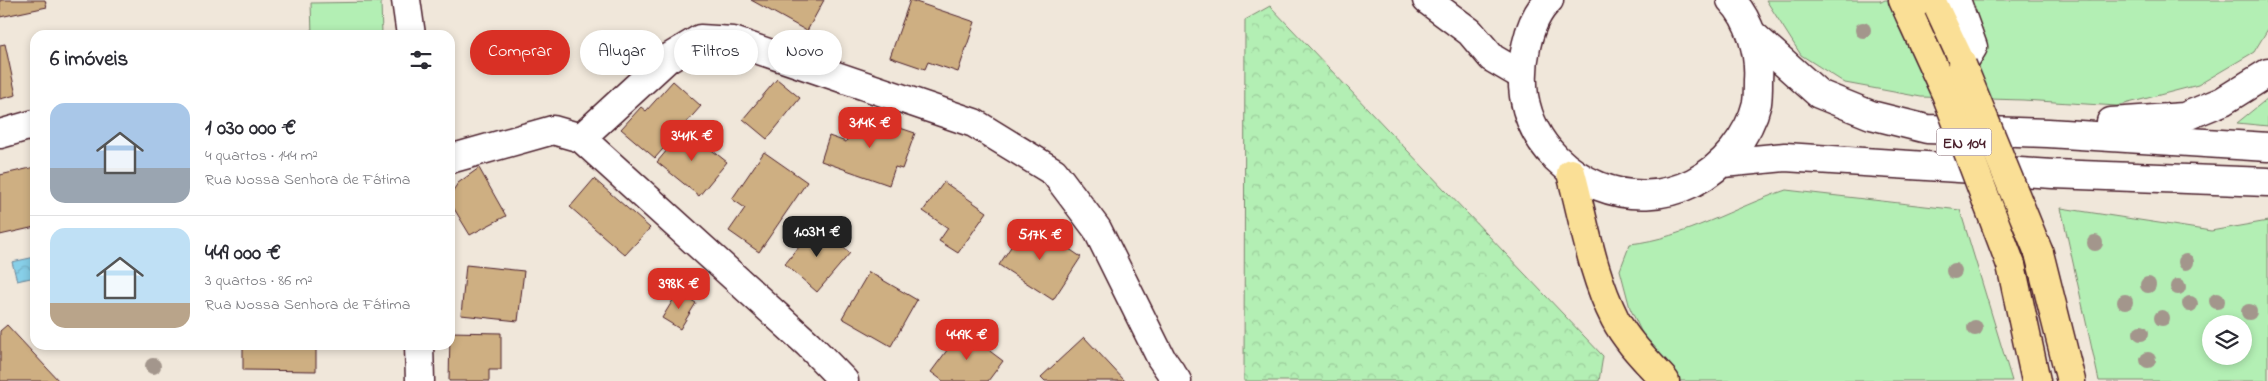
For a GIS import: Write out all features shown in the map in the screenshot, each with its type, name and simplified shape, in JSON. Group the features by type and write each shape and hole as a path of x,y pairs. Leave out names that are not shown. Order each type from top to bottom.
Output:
{"main road":[{"path":"406,0 410,30"},
{"path":"1427,0 1470,32 1492,58 1521,75"},
{"path":"1549,0 1528,37 1521,75 1527,112 1544,146 1571,173 1600,188 1632,195 1665,193 1696,182 1722,163 1744,136 1757,103 1759,68 1752,34"},
{"path":"1731,0 1752,34 1819,94 1871,115 1927,129 2048,132 2268,147"},
{"name":"EN 104","path":"1931,0 1962,65 2039,253 2071,379"},
{"path":"1956,0 1973,47 1962,65"},
{"name":"EN 104","path":"1908,10 1946,94 2011,265 2036,381"},
{"path":"581,138 667,58 700,40 733,41 974,122 1054,172 1097,229 1161,358 1177,381"},
{"path":"2048,132 2112,122 2184,118 2223,101 2268,73"},
{"path":"0,134 30,125"},
{"path":"455,158 553,130 581,138 800,338 844,381"},
{"path":"1722,163 1785,157 2053,174 2268,182"},
{"path":"1571,173 1599,282 1616,320 1639,352 1665,381"},
{"path":"419,350 420,381"}],"green space":[{"path":"1766,0 1880,0 1881,2 1885,0 2268,0 2268,29 2254,52 2198,85 2117,106 2023,100 1921,97 1845,83 1801,55"},
{"path":"381,2 382,30 312,30 311,3"},
{"path":"1270,6 1603,356 1599,381 1244,381 1245,20"},
{"path":"2268,98 2268,126 2237,123"},
{"path":"1786,190 1960,210 2012,381 1678,381 1651,352 1630,308 1620,270 1630,244 1650,241 1690,229"},
{"path":"2061,208 2211,231 2268,221 2268,381 2099,381"}],"water":[{"path":"30,258 30,278 17,281 12,262"}],"building":[{"path":"0,0 45,0 47,7 0,17"},
{"path":"751,0 824,0 808,30"},
{"path":"910,0 975,22 958,72 928,62 925,69 890,57"},
{"path":"5,44 16,95 0,99 0,45"},
{"path":"777,79 800,98 767,139 743,119"},
{"path":"673,81 701,106 655,158 621,129 641,107 646,111"},
{"path":"856,113 915,133 902,169 895,167 889,185 821,161 829,136 846,142"},
{"path":"685,129 727,162 699,196 657,162"},
{"path":"764,152 807,182 759,252 729,231 745,208 732,199"},
{"path":"30,168 30,228 0,235 0,175"},
{"path":"479,168 506,216 470,235 455,210 455,188 458,183"},
{"path":"594,179 650,228 625,255 570,207"},
{"path":"944,182 987,212 958,253 939,241 948,228 923,211"},
{"path":"1028,221 1081,257 1053,300 999,265"},
{"path":"817,225 850,253 817,292 785,264"},
{"path":"466,265 524,271 518,321 461,315"},
{"path":"869,272 917,300 891,346 842,318"},
{"path":"678,292 696,303 680,329 662,318"},
{"path":"7,325 59,381 0,381 0,331"},
{"path":"962,330 1003,361 988,381 943,381 931,372"},
{"path":"455,332 501,333 501,370 489,370 489,381 449,381 450,350 455,350"},
{"path":"1084,337 1125,381 1045,381 1041,377"},
{"path":"243,350 316,350 316,371 243,370"}]}
